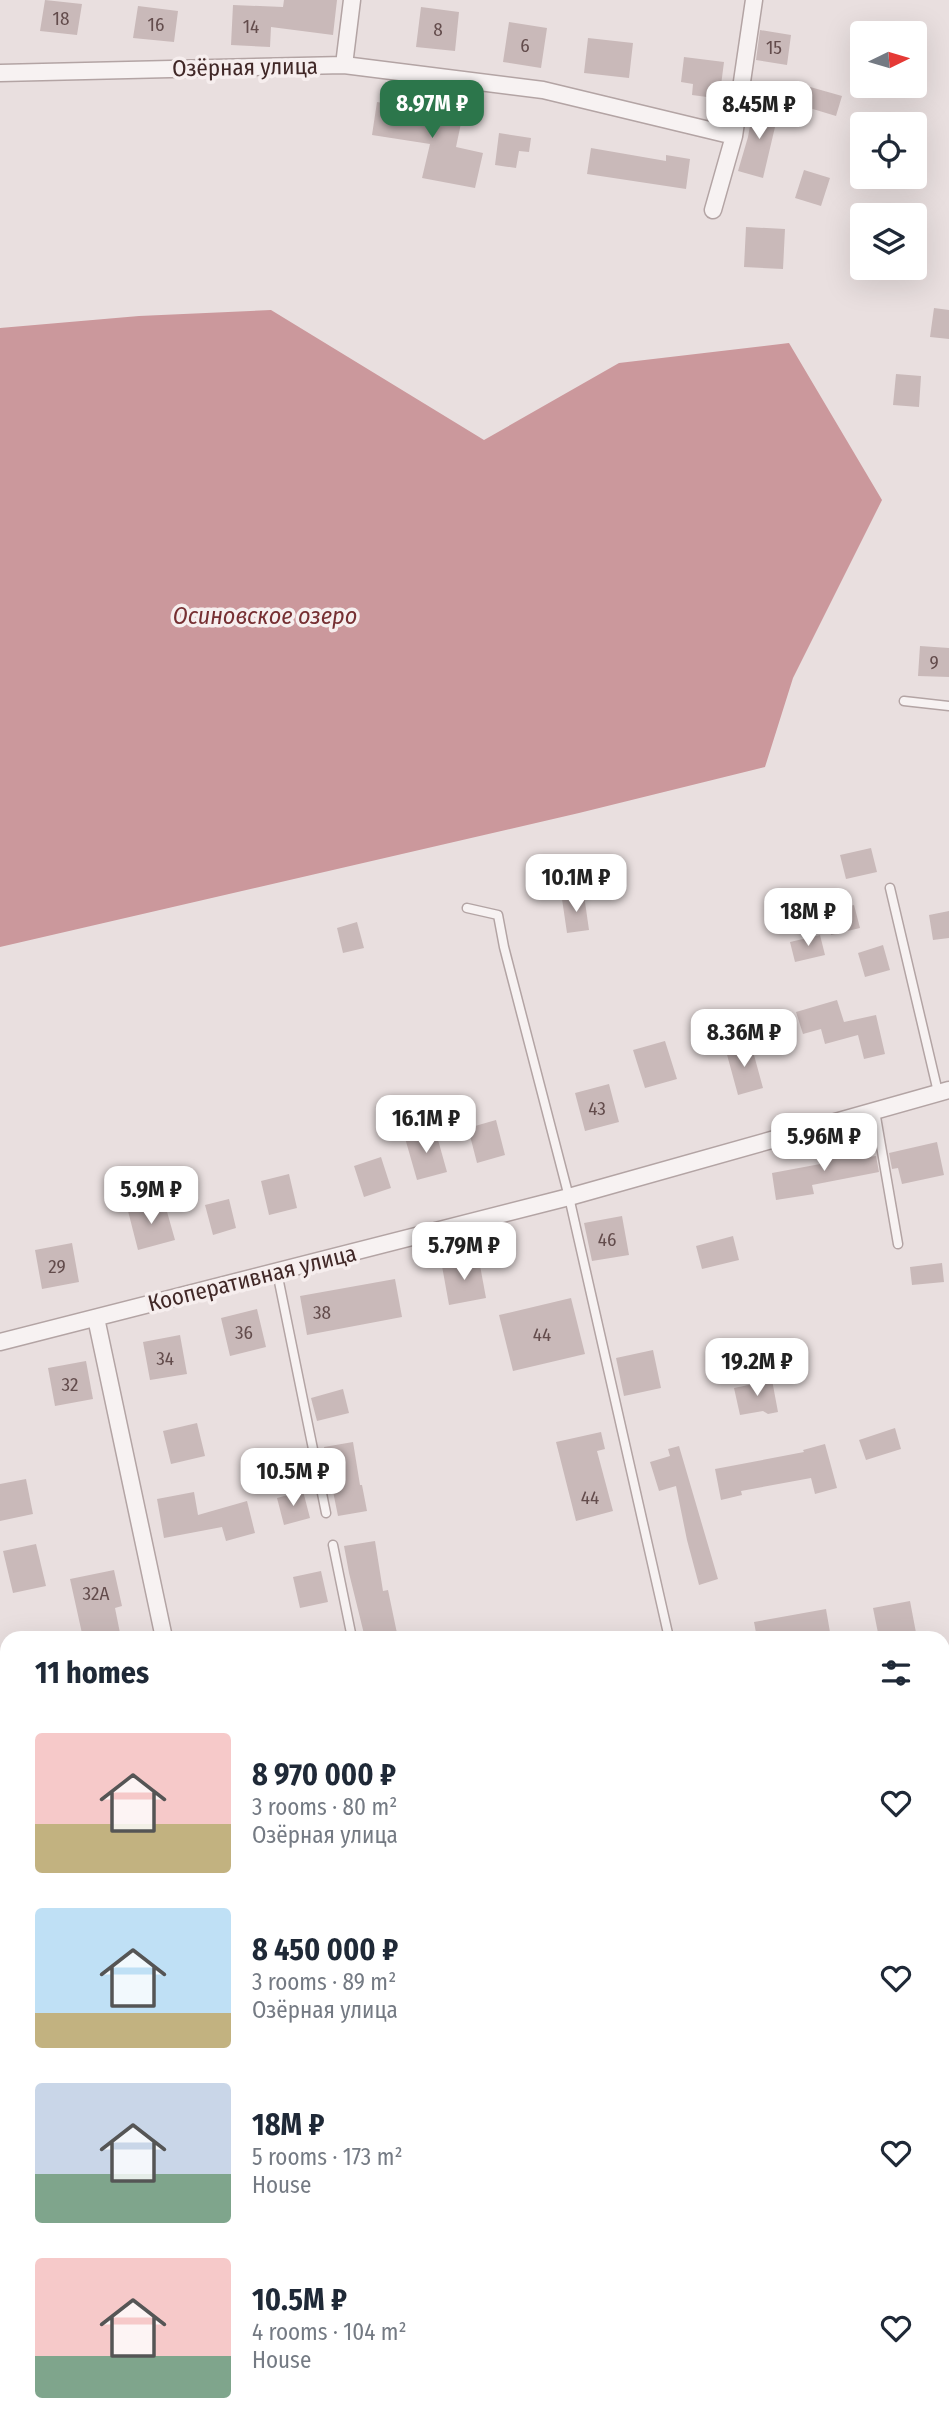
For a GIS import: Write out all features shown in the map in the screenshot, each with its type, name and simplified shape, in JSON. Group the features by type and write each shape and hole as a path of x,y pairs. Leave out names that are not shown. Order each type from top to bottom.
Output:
{"street":[{"path":"344,65 352,0"},
{"path":"713,210 734,136 754,0"},
{"name":"Озёрная улица","path":"0,73 344,65 543,90 734,136"},
{"name":"Кооперативная улица","path":"0,1342 569,1197 944,1091"},
{"path":"96,1318 163,1631"}],"lane":[{"path":"904,701 949,706"},
{"path":"890,888 944,1091"},
{"path":"467,908 498,915 569,1197 667,1631"},
{"path":"875,1111 898,1244"},
{"path":"277,1272 326,1513"},
{"path":"333,1545 351,1631"}],"water":[{"name":"Осиновское озеро","path":"271,310 484,440 619,363 789,343 882,500 793,678 765,767 579,813 0,947 0,328 139,316"}],"building":[{"path":"45,0 82,4 77,35 40,31"},
{"path":"284,0 337,0 333,35 271,27 270,47 231,45 233,5 283,7"},
{"path":"138,6 178,11 174,42 133,38"},
{"path":"421,7 459,12 455,51 416,47"},
{"path":"509,22 547,28 541,68 503,62"},
{"path":"760,30 791,35 787,65 756,60"},
{"path":"588,38 633,43 629,78 584,73"},
{"path":"684,57 724,62 720,93 713,92 707,97 692,95 693,84 681,82"},
{"path":"789,81 842,96 836,116 783,100"},
{"path":"377,102 438,112 439,104 464,109 456,147 483,153 475,188 422,178 430,144 372,135"},
{"path":"754,104 779,110 763,178 738,171"},
{"path":"499,133 531,138 529,152 519,151 516,168 495,165"},
{"path":"591,148 666,161 666,155 690,159 686,189 587,174"},
{"path":"804,170 830,178 821,206 795,198"},
{"path":"746,227 785,229 783,269 744,267"},
{"path":"934,308 949,310 949,339 930,337"},
{"path":"896,374 921,376 919,407 893,405"},
{"path":"920,646 949,648 949,677 918,676"},
{"path":"871,848 877,872 846,879 840,855"},
{"path":"584,895 589,930 567,933 562,899"},
{"path":"854,905 860,928 831,935 826,911"},
{"path":"949,911 949,938 933,940 929,915"},
{"path":"357,922 364,948 343,953 337,928"},
{"path":"820,935 825,955 795,962 790,942"},
{"path":"883,945 890,970 865,977 858,953"},
{"path":"837,1000 844,1022 876,1015 885,1054 864,1059 858,1035 825,1044 821,1029 803,1034 796,1012"},
{"path":"665,1041 677,1079 645,1088 633,1050"},
{"path":"751,1044 763,1088 738,1095 726,1051"},
{"path":"609,1084 619,1122 585,1131 575,1093"},
{"path":"496,1120 505,1155 477,1163 468,1128"},
{"path":"435,1129 447,1172 417,1180 405,1138"},
{"path":"937,1142 944,1175 902,1184 898,1168 892,1169 889,1153"},
{"path":"867,1147 869,1157 876,1156 879,1172 812,1185 814,1194 776,1200 772,1173 831,1162 829,1155"},
{"path":"381,1157 391,1188 364,1197 354,1166"},
{"path":"289,1174 297,1208 269,1215 261,1181"},
{"path":"229,1199 236,1228 213,1235 205,1205"},
{"path":"164,1201 175,1240 138,1250 128,1211"},
{"path":"622,1216 629,1255 592,1261 584,1223"},
{"path":"733,1236 739,1260 702,1269 696,1246"},
{"path":"72,1243 79,1282 42,1289 35,1250"},
{"path":"479,1260 486,1298 449,1305 442,1266"},
{"path":"942,1263 944,1282 912,1285 910,1267"},
{"path":"395,1279 402,1317 307,1335 300,1296"},
{"path":"571,1298 585,1354 513,1371 499,1315"},
{"path":"257,1309 266,1347 230,1356 221,1318"},
{"path":"180,1335 187,1374 150,1380 143,1342"},
{"path":"653,1350 661,1388 624,1396 616,1358"},
{"path":"86,1361 93,1399 55,1406 48,1368"},
{"path":"772,1380 778,1412 768,1414 763,1411 740,1415 734,1388"},
{"path":"343,1389 349,1413 317,1421 311,1398"},
{"path":"197,1423 205,1456 171,1464 163,1431"},
{"path":"895,1428 901,1449 866,1460 859,1440"},
{"path":"601,1432 605,1449 597,1451 613,1511 576,1521 556,1442"},
{"path":"353,1442 367,1511 338,1516 324,1447"},
{"path":"825,1444 837,1488 815,1494 811,1478 741,1491 742,1495 721,1500 715,1469 804,1452 803,1450"},
{"path":"679,1446 718,1579 699,1585 676,1486 659,1491 650,1462 670,1456 668,1449"},
{"path":"26,1479 33,1514 0,1521 0,1484"},
{"path":"303,1491 310,1518 284,1525 277,1498"},
{"path":"194,1492 198,1515 247,1501 255,1533 226,1541 222,1527 164,1538 157,1499"},
{"path":"375,1541 383,1591 388,1590 397,1631 363,1631 344,1546"},
{"path":"36,1544 46,1586 13,1593 3,1551"},
{"path":"114,1570 122,1606 115,1608 120,1631 81,1631 70,1579"},
{"path":"321,1571 328,1602 300,1608 293,1577"},
{"path":"910,1601 916,1631 878,1631 873,1608"},
{"path":"826,1609 830,1631 756,1631 754,1622"}]}
